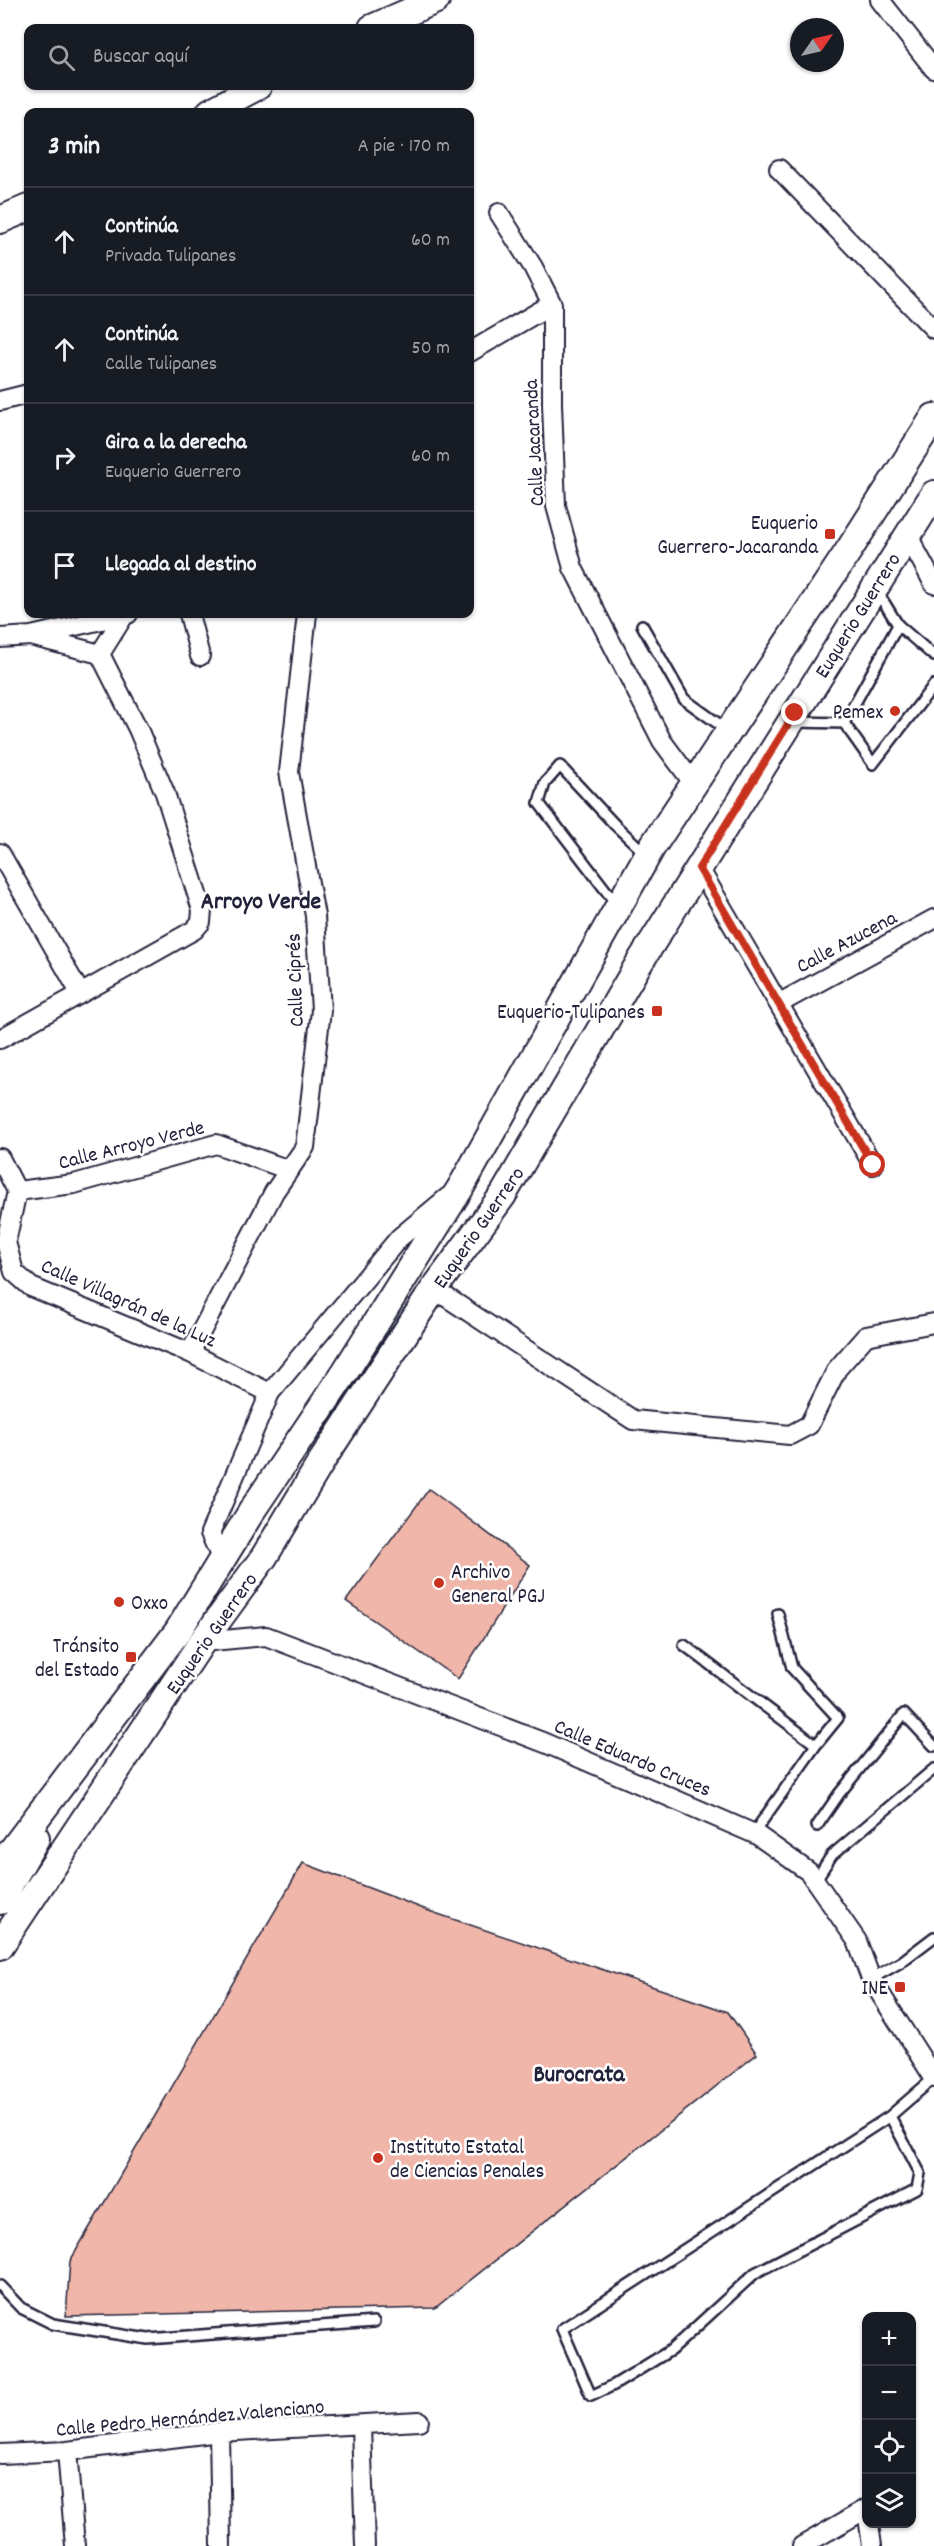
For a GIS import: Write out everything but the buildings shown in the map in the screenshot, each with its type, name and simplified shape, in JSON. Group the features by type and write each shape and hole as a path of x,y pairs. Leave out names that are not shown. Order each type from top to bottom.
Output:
{"main road":[{"path":"381,24 436,0"},
{"path":"217,108 251,90"},
{"path":"0,220 24,210"},
{"name":"Euquerio Guerrero","path":"0,1866 178,1631 253,1509 345,1372 461,1187 648,855 934,417"},
{"name":"Euquerio Guerrero","path":"0,1946 202,1642 264,1557 323,1459 434,1289 503,1195 638,965 874,586 934,494"},
{"path":"0,1901 26,1860 64,1781"}],"street":[{"path":"880,0 934,69"},
{"path":"778,169 934,329"},
{"path":"474,350 552,304 533,267 499,213"},
{"name":"Calle Jacaranda","path":"552,304 552,404 556,506 573,568 662,741 694,784"},
{"path":"0,401 24,395"},
{"path":"908,536 934,584"},
{"path":"0,638 31,636 109,618"},
{"path":"100,654 123,618"},
{"path":"190,618 200,656"},
{"name":"Calle Ciprés","path":"190,1353 274,1192 305,1147 321,1010 315,916 288,772 307,618"},
{"path":"0,1039 194,930 201,922 202,910 165,793 138,729 100,654 31,636"},
{"path":"0,853 80,993"},
{"path":"699,868 873,1165"},
{"name":"Calle Azucena","path":"780,1003 934,919"},
{"name":"Calle Arroyo Verde","path":"17,1191 74,1184 216,1144 289,1170"},
{"path":"0,1158 17,1191"},
{"path":"222,1560 210,1533 270,1393 399,1238 461,1187"},
{"name":"Calle Villagrán de la Luz","path":"17,1191 6,1242 14,1272 31,1287 190,1353 270,1393"},
{"path":"434,1289 633,1420 790,1435 809,1425 837,1369 866,1336 934,1323"},
{"name":"Calle Eduardo Cruces","path":"202,1642 266,1636 545,1743 753,1834 808,1872 815,1881 857,1941 871,1979 932,2070"},
{"name":"Calle Pedro Hernández Valenciano","path":"0,2454 67,2451 219,2433 419,2421"},
{"path":"361,2426 365,2546"},
{"path":"219,2433 221,2546"},
{"path":"67,2451 75,2546"},
{"path":"802,2546 862,2513"},
{"path":"870,2528 872,2546"}],"lane":[{"path":"874,586 898,625 934,656"},
{"path":"642,625 684,699 729,731"},
{"path":"844,723 898,625"},
{"path":"844,723 873,764 934,686"},
{"path":"790,722 844,723"},
{"path":"619,907 539,803 545,783 560,766 615,825 648,855"},
{"path":"753,1834 838,1718 792,1668 778,1614"},
{"path":"684,1646 816,1745"},
{"path":"816,1826 904,1714 934,1746"},
{"path":"815,1881 832,1856 934,1769"},
{"path":"871,1979 901,1962 934,1937"},
{"path":"890,2116 920,2173 917,2188 755,2273 672,2350 591,2396 562,2329 890,2116 932,2070"},
{"path":"0,2286 21,2308 53,2324 148,2339 374,2322"}],"place":[{"name":"Euquerio Guerrero-Jacaranda","path":"830,534"},
{"name":"Pemex","path":"895,711"},
{"name":"Euquerio-Tulipanes","path":"657,1011"},
{"name":"Archivo General PGJ","path":"439,1583"},
{"name":"Oxxo","path":"119,1602"},
{"name":"Tránsito del Estado","path":"131,1657"},
{"name":"INE","path":"900,1987"},
{"name":"Instituto Estatal de Ciencias Penales","path":"378,2158"}],"district":[{"name":"Arroyo Verde","path":"261,900"},
{"name":"Burocrata","path":"579,2073"}],"route":[{"path":"795,713 699,868 873,1165"}]}
